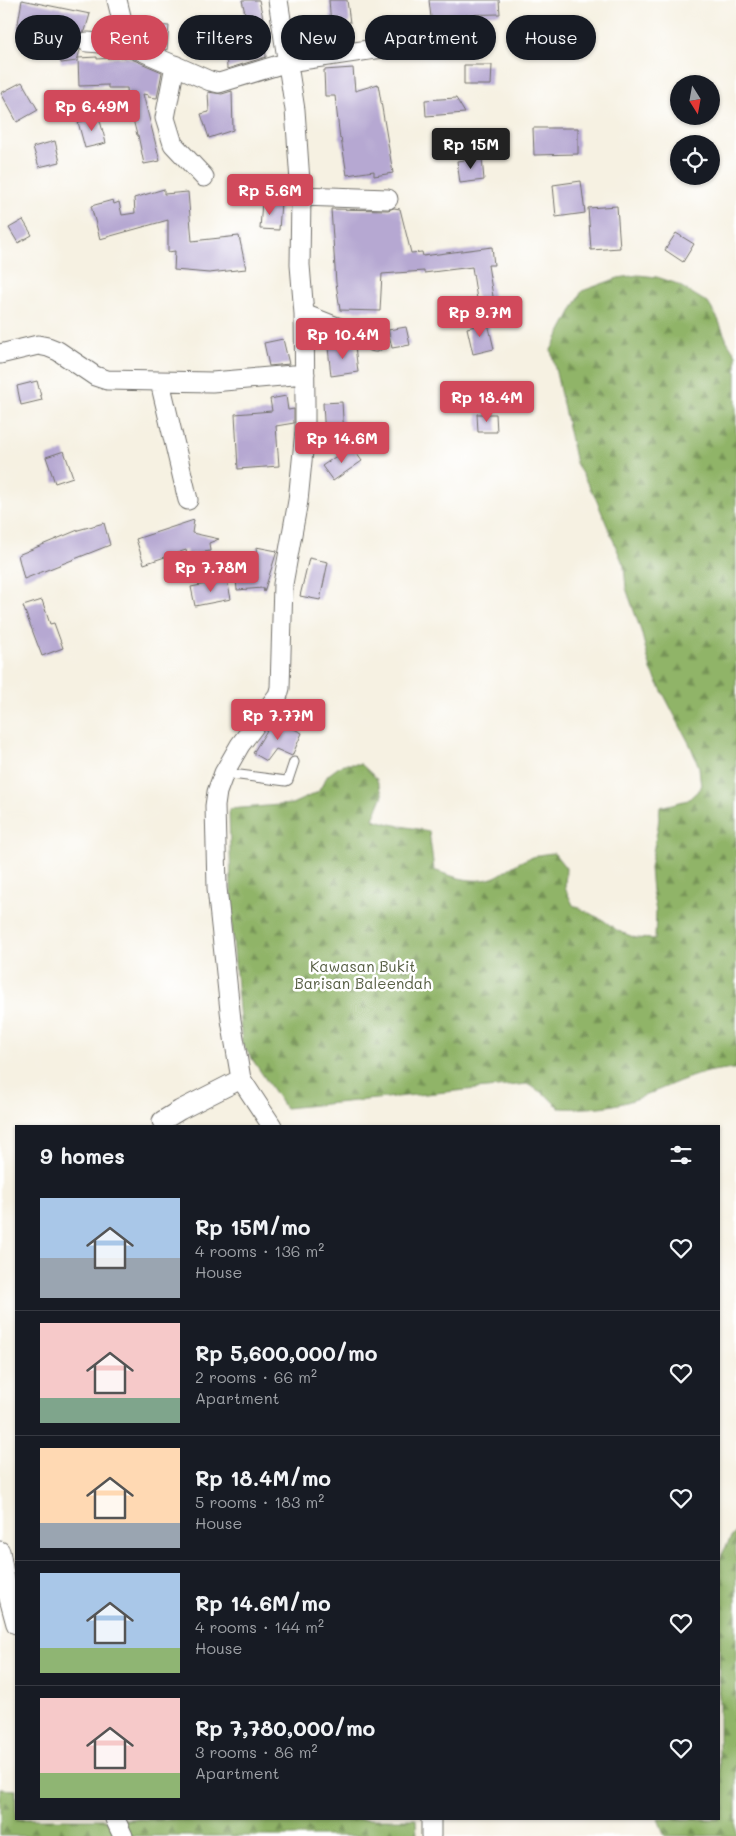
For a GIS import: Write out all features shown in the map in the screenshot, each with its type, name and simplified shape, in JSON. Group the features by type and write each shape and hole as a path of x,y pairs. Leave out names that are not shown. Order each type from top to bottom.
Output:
{"street":[{"path":"117,0 121,15"},
{"path":"271,1125 241,1079 231,1020 217,888 215,806 217,792 224,773 240,745 278,695 280,688 283,584 298,501 305,431 304,314 300,265 301,196 295,110 278,0"},
{"path":"87,42 91,42"},
{"path":"163,60 210,81 220,83 288,62 365,51"},
{"path":"175,65 165,118 172,144 204,177"},
{"path":"301,196 388,199"},
{"path":"304,314 375,342"},
{"path":"0,354 38,345 58,351 95,376 107,380 212,382 305,374"},
{"path":"160,382 188,500"},
{"path":"162,1121 241,1079"},
{"path":"0,1551 7,1591 15,1620"},
{"path":"115,1820 123,1836"},
{"path":"431,1820 431,1836"}],"lane":[{"path":"224,773 286,781 294,762"}],"green space":[{"name":"Kawasan Bukit Barisan Baleendah","path":"638,275 657,277 675,283 708,303 736,355 736,1069 697,1075 627,1102 598,1107 559,1108 546,1095 527,1084 285,1108 242,1044 232,928 229,809 292,804 318,792 328,775 343,764 361,764 376,778 383,795 373,819 429,831 434,870 463,879 485,880 497,876 527,859 554,853 566,868 565,888 573,905 603,920 618,931 636,938 655,939 656,911 650,868 660,807 688,800 701,788 699,767 691,747 651,670 641,631 626,588 624,566 596,499 576,463 551,350 582,291 618,278"},
{"path":"736,1532 736,1836 665,1836 658,1820 720,1820 720,1558"},
{"path":"0,1789 15,1790 15,1820 416,1820 417,1836 0,1836"}],"building":[{"path":"22,0 90,14 85,31 81,33 81,15 19,15"},
{"path":"242,0 259,0 262,15 245,15"},
{"path":"329,0 347,0 349,15 330,15"},
{"path":"429,0 499,0 500,14 431,15"},
{"path":"91,57 91,60 134,60 162,72 157,98 148,97 148,95 143,94 160,161 144,164 128,100 127,88 108,88 108,85 79,86 78,60 81,60 81,58"},
{"path":"61,60 77,60 77,61 61,63"},
{"path":"227,60 256,60 227,69"},
{"path":"464,65 492,65 491,85 464,85"},
{"path":"353,68 355,91 378,84 393,173 374,176 374,171 347,175 340,139 335,96 325,96 324,70"},
{"path":"22,82 38,110 17,122 1,93"},
{"path":"232,91 233,130 209,138 201,114 209,112 208,92 222,94"},
{"path":"456,98 465,113 426,116 425,100"},
{"path":"99,117 106,143 85,148 78,122"},
{"path":"533,128 578,128 578,154 534,155"},
{"path":"55,141 60,162 39,167 33,147"},
{"path":"482,158 484,180 460,183 457,161"},
{"path":"581,181 585,213 556,217 553,185"},
{"path":"164,189 164,194 188,192 192,241 239,236 246,269 209,273 174,270 175,251 168,252 168,220 100,239 91,206 113,200 114,204 119,202 122,215 135,213 134,198"},
{"path":"262,201 281,202 279,230 260,229"},
{"path":"617,206 620,248 591,250 588,208"},
{"path":"331,209 388,210 400,209 411,253 422,252 423,256 492,247 494,265 488,265 495,309 479,312 472,267 424,273 424,271 382,274 380,311 340,310 336,283"},
{"path":"23,220 32,235 18,243 9,228"},
{"path":"676,233 694,244 683,262 665,250"},
{"path":"488,323 494,349 473,354 467,328"},
{"path":"406,327 410,345 392,348 388,330"},
{"path":"283,339 289,364 269,366 264,343"},
{"path":"349,344 355,346 358,372 331,376 328,347"},
{"path":"37,381 42,400 21,405 17,386"},
{"path":"286,396 288,410 294,409 294,423 276,426 279,466 238,469 235,414 272,411 270,399"},
{"path":"342,402 344,436 325,438 323,403"},
{"path":"477,414 496,414 497,432 478,432"},
{"path":"351,446 362,461 333,481 322,466"},
{"path":"64,451 73,477 55,483 46,457"},
{"path":"194,520 192,533 219,539 209,543 210,551 187,555 186,550 144,564 136,539"},
{"path":"104,523 110,545 24,579 18,555 78,530"},
{"path":"256,547 277,551 264,592 263,588 237,590 234,557 257,555"},
{"path":"309,558 328,562 320,600 300,596"},
{"path":"227,580 231,599 195,606 191,587"},
{"path":"42,600 50,624 54,623 63,648 42,656 23,606"},
{"path":"274,719 302,733 292,756 276,749 267,761 253,753"}]}
